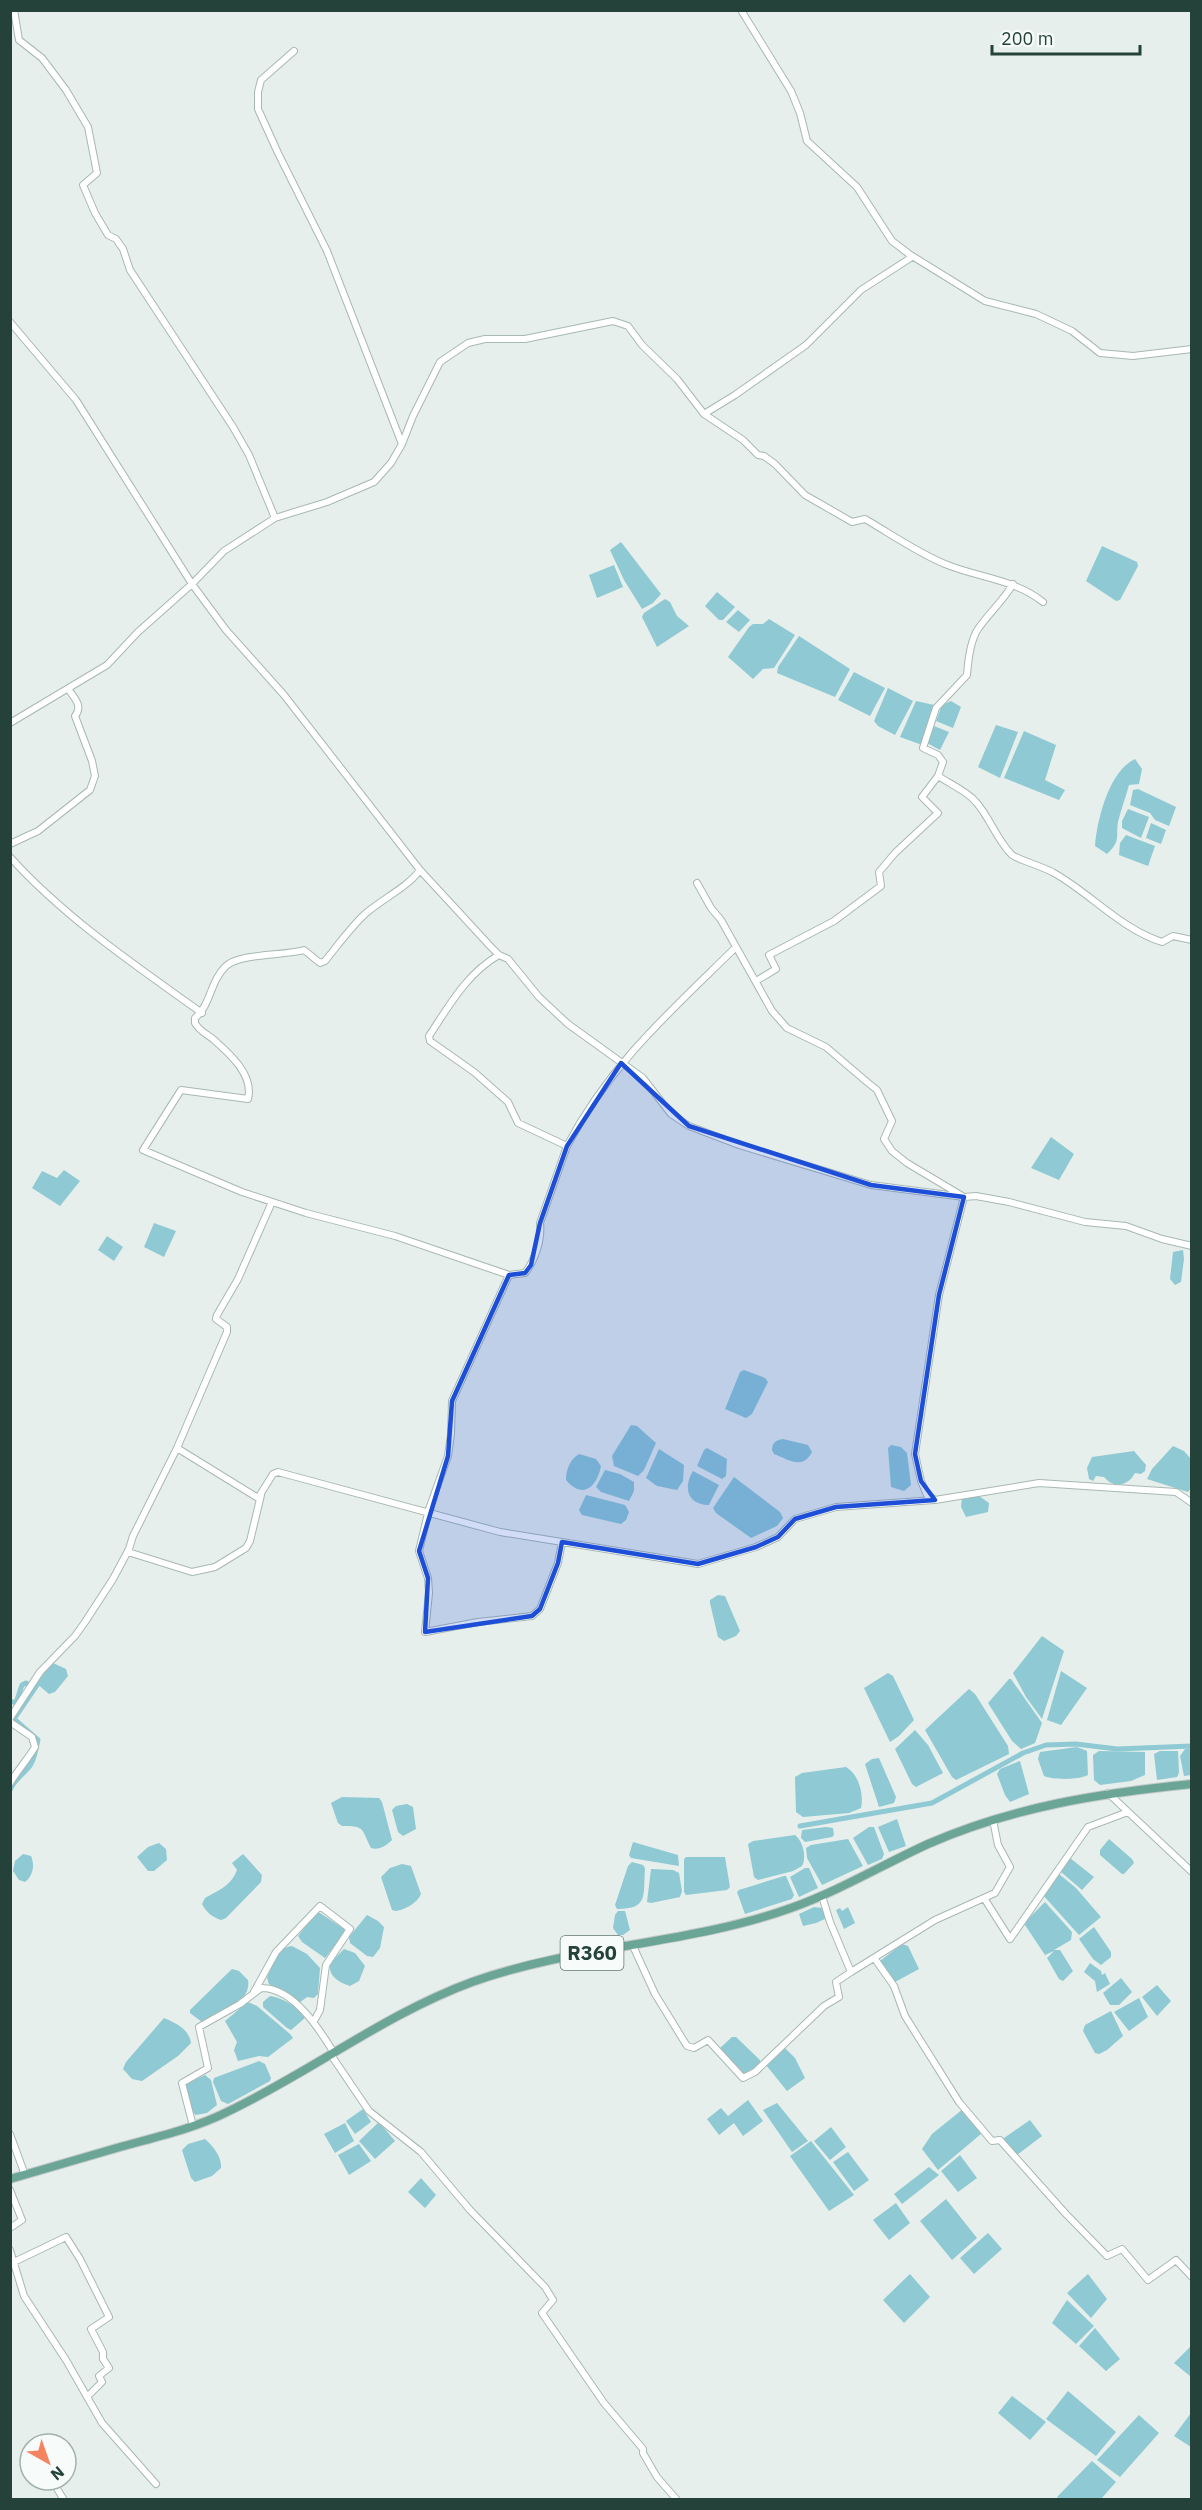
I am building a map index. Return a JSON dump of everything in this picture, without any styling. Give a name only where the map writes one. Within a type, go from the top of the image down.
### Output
[{"type":"main road","name":"R360","points":[[10,2179],[193,2126],[234,2109],[415,2007],[471,1983],[558,1959],[633,1946],[744,1922],[822,1896],[928,1844],[1018,1812],[1108,1793],[1191,1784]]},
{"type":"street","points":[[14,10],[19,40],[42,58],[66,90],[88,128],[97,173],[85,180],[83,185],[95,213],[108,235],[116,239],[123,249],[130,270],[233,427],[249,455],[275,518]]},
{"type":"street","points":[[741,10],[790,91],[800,112],[807,141],[857,187],[892,241],[912,257],[985,301],[1036,314],[1072,331],[1100,353],[1133,356],[1191,349]]},
{"type":"street","points":[[294,51],[261,80],[258,109],[327,251],[402,444]]},
{"type":"street","points":[[704,414],[806,345],[861,290],[912,257]]},
{"type":"street","points":[[10,723],[69,690],[106,665],[139,631],[192,585],[224,551],[275,518],[327,502],[374,482],[391,463],[402,444],[413,416],[441,362],[468,343],[485,339],[525,339],[613,321],[628,326],[642,345],[676,379],[704,414],[743,440],[758,455],[776,464],[805,495],[852,522],[865,519],[946,564],[1013,584],[1031,592],[1043,602]]},
{"type":"street","points":[[10,322],[76,400],[192,585],[247,655],[284,695],[420,870],[499,955],[508,959],[539,996],[568,1024],[643,1078],[671,1114],[689,1126],[740,1145],[871,1185],[1009,1202],[1085,1222],[1126,1226],[1162,1239],[1191,1246]]},
{"type":"street","points":[[756,981],[776,969],[769,955],[834,921],[881,886],[879,873],[895,853],[938,813],[922,796],[938,776],[943,762],[938,755],[923,748],[936,708],[967,675],[968,659],[977,631],[1007,595],[1013,584]]},
{"type":"street","points":[[10,844],[38,831],[90,790],[95,776],[92,761],[75,716],[79,706],[69,690]]},
{"type":"street","points":[[938,776],[974,799],[989,819],[1002,844],[1015,858],[1034,863],[1056,874],[1148,937],[1162,942],[1173,936],[1191,940]]},
{"type":"street","points":[[10,857],[39,888],[155,980],[202,1013]]},
{"type":"street","points":[[420,870],[414,878],[389,894],[364,915],[325,961],[318,962],[304,950],[232,963],[225,967],[209,993],[202,1013],[195,1018],[195,1023],[239,1065],[250,1092],[248,1100],[181,1090],[143,1150],[242,1192],[272,1202],[395,1236],[508,1275],[525,1273],[531,1265],[541,1233],[540,1223],[567,1146],[586,1111],[621,1063],[735,948]]},
{"type":"street","points":[[697,883],[711,908],[721,920],[772,1011],[787,1028],[826,1047],[877,1090],[892,1121],[884,1139],[892,1151],[915,1169],[964,1197]]},
{"type":"street","points":[[499,955],[483,965],[462,987],[429,1036],[430,1041],[474,1072],[508,1102],[518,1123],[567,1146]]},
{"type":"street","points":[[935,1500],[927,1495],[921,1482],[915,1454],[939,1295],[964,1197]]},
{"type":"street","points":[[10,1783],[17,1770],[27,1762],[35,1747],[32,1737],[10,1720],[30,1686],[80,1630],[128,1552],[133,1536],[177,1448],[227,1332],[227,1327],[216,1319],[217,1315],[238,1279],[272,1202]]},
{"type":"street","points":[[508,1275],[452,1401],[452,1434],[448,1456],[428,1512],[419,1551],[428,1578],[429,1593],[425,1632],[532,1616],[540,1609],[558,1563],[562,1542]]},
{"type":"street","points":[[177,1448],[258,1498],[261,1496]]},
{"type":"street","points":[[128,1552],[192,1572],[215,1567],[246,1548],[250,1541],[261,1496],[273,1474],[278,1472],[500,1532],[698,1564],[756,1547],[778,1537],[795,1519],[836,1507],[935,1500],[1039,1483],[1128,1487],[1176,1492],[1191,1503]]},
{"type":"street","points":[[1108,1793],[1191,1872]]},
{"type":"street","points":[[984,1898],[1010,1939],[1088,1827],[1128,1812]]},
{"type":"street","points":[[633,1946],[655,1994],[687,2046],[694,2048],[708,2040],[742,2078],[755,2072],[786,2039],[824,2006],[839,1997],[836,1982],[935,1920],[995,1893],[1010,1867],[998,1845],[993,1820]]},
{"type":"street","points":[[822,1896],[851,1972]]},
{"type":"street","points":[[254,1992],[276,1953],[320,1906],[350,1929],[326,1965],[320,2010],[314,2021]]},
{"type":"street","points":[[875,1959],[894,1986],[905,2016],[958,2102],[983,2133],[992,2141],[1000,2140],[1107,2256],[1122,2249],[1148,2280],[1176,2260],[1191,2277]]},
{"type":"street","points":[[193,2126],[182,2083],[208,2068],[199,2027],[240,2004],[261,1988],[273,1989],[301,2007],[314,2021],[332,2054],[369,2110],[421,2152],[470,2210],[545,2287],[553,2300],[542,2313],[604,2403],[643,2449],[657,2477],[678,2499]]},
{"type":"street","points":[[10,2134],[25,2175]]},
{"type":"street","points":[[10,2190],[22,2220],[10,2228]]},
{"type":"street","points":[[14,2262],[66,2237],[80,2259],[109,2317],[91,2329],[109,2368],[99,2376],[102,2382],[87,2397]]},
{"type":"street","points":[[10,2250],[24,2296],[102,2423],[156,2484]]},
{"type":"highlighted area","points":[[621,1063],[689,1126],[871,1185],[964,1197],[939,1295],[915,1454],[921,1481],[935,1500],[836,1507],[795,1519],[778,1537],[756,1547],[698,1564],[562,1542],[558,1563],[540,1609],[532,1616],[425,1632],[428,1578],[419,1551],[448,1456],[452,1401],[509,1275],[525,1273],[531,1265],[540,1223],[567,1146]]},
{"type":"water","points":[[621,542],[661,594],[653,603],[642,609],[624,580],[610,550]]},
{"type":"water","points":[[1102,546],[1137,562],[1138,566],[1120,600],[1116,601],[1086,581]]},
{"type":"water","points":[[614,565],[623,587],[597,598],[589,575]]},
{"type":"water","points":[[717,592],[735,607],[723,620],[719,620],[705,606]]},
{"type":"water","points":[[665,599],[670,602],[677,616],[689,626],[657,647],[642,617],[644,613]]},
{"type":"water","points":[[738,610],[750,620],[739,632],[726,622]]},
{"type":"water","points":[[769,619],[795,635],[774,668],[763,669],[753,679],[728,657],[749,627],[753,624],[763,624]]},
{"type":"water","points":[[799,636],[850,669],[835,697],[777,673],[778,667]]},
{"type":"water","points":[[854,672],[885,688],[870,716],[838,700]]},
{"type":"water","points":[[888,688],[913,701],[895,735],[878,726],[874,721]]},
{"type":"water","points":[[916,701],[934,705],[922,745],[900,737]]},
{"type":"water","points":[[951,701],[961,707],[953,728],[936,721],[942,705]]},
{"type":"water","points":[[996,725],[1018,732],[1000,778],[978,767]]},
{"type":"water","points":[[934,726],[949,732],[940,750],[927,743]]},
{"type":"water","points":[[1024,731],[1056,745],[1045,780],[1065,790],[1059,800],[1004,778]]},
{"type":"water","points":[[1135,759],[1142,769],[1139,784],[1129,785],[1119,818],[1117,840],[1107,854],[1095,846],[1098,823],[1111,785],[1126,765]]},
{"type":"water","points":[[1138,789],[1176,807],[1169,826],[1155,820],[1150,813],[1130,805],[1133,790]]},
{"type":"water","points":[[1128,809],[1149,817],[1141,838],[1122,828],[1122,821]]},
{"type":"water","points":[[1151,823],[1166,830],[1161,844],[1146,838]]},
{"type":"water","points":[[1126,835],[1155,846],[1148,866],[1119,855],[1120,843]]},
{"type":"water","points":[[1051,1137],[1074,1154],[1059,1180],[1031,1168]]},
{"type":"water","points":[[64,1170],[80,1181],[60,1206],[32,1188],[42,1171],[57,1178]]},
{"type":"water","points":[[154,1223],[176,1231],[164,1257],[144,1247]]},
{"type":"water","points":[[107,1236],[123,1247],[114,1261],[98,1250]]},
{"type":"water","points":[[1183,1250],[1181,1282],[1175,1285],[1170,1279],[1173,1252]]},
{"type":"water","points":[[744,1370],[765,1378],[768,1382],[752,1414],[746,1418],[725,1409],[740,1372]]},
{"type":"water","points":[[631,1425],[637,1426],[656,1443],[644,1470],[638,1476],[614,1466],[612,1456]]},
{"type":"water","points":[[783,1439],[808,1445],[812,1452],[808,1458],[800,1462],[790,1461],[774,1454],[772,1450],[774,1444]]},
{"type":"water","points":[[891,1445],[901,1447],[907,1453],[911,1485],[904,1491],[891,1487],[888,1448]]},
{"type":"water","points":[[1173,1446],[1184,1451],[1191,1459],[1191,1488],[1188,1492],[1147,1479],[1152,1469]]},
{"type":"water","points":[[707,1448],[727,1459],[726,1476],[722,1479],[697,1466]]},
{"type":"water","points":[[659,1449],[684,1465],[683,1481],[677,1490],[657,1486],[646,1478]]},
{"type":"water","points":[[1134,1451],[1146,1465],[1145,1471],[1141,1474],[1135,1473],[1129,1481],[1121,1484],[1112,1483],[1104,1477],[1096,1476],[1093,1481],[1089,1479],[1087,1468],[1092,1457]]},
{"type":"water","points":[[579,1454],[596,1459],[601,1466],[593,1485],[583,1490],[572,1486],[566,1480],[569,1465]]},
{"type":"water","points":[[605,1470],[620,1474],[634,1482],[634,1491],[629,1501],[601,1492],[596,1487]]},
{"type":"water","points":[[693,1471],[719,1485],[709,1505],[696,1502],[689,1494],[688,1483]]},
{"type":"water","points":[[734,1477],[780,1512],[783,1518],[777,1526],[751,1538],[716,1513],[713,1508]]},
{"type":"water","points":[[586,1495],[625,1505],[629,1512],[626,1520],[621,1524],[582,1515],[579,1510]]},
{"type":"water","points":[[979,1496],[989,1503],[988,1512],[966,1517],[961,1507],[962,1498]]},
{"type":"water","points":[[718,1595],[725,1596],[740,1631],[736,1636],[724,1641],[718,1637],[710,1603],[710,1600]]},
{"type":"water","points":[[1042,1636],[1064,1651],[1042,1719],[1026,1697],[1013,1673]]},
{"type":"water","points":[[53,1663],[66,1669],[68,1676],[55,1692],[49,1694],[36,1683]]},
{"type":"water","points":[[1061,1671],[1087,1688],[1061,1725],[1047,1720]]},
{"type":"water","points":[[888,1673],[893,1676],[914,1720],[890,1742],[864,1688]]},
{"type":"water","points":[[1009,1679],[1042,1723],[1035,1743],[1021,1749],[1012,1741],[988,1703]]},
{"type":"water","points":[[969,1689],[975,1694],[1008,1746],[1009,1754],[956,1780],[952,1777],[925,1730]]},
{"type":"water","points":[[915,1730],[928,1745],[943,1773],[916,1787],[912,1784],[895,1749]]},
{"type":"water","points":[[1077,1747],[1087,1751],[1088,1775],[1066,1779],[1044,1776],[1038,1759],[1040,1752]]},
{"type":"water","points":[[1191,1748],[1191,1775],[1184,1776],[1180,1756],[1185,1749]]},
{"type":"water","points":[[1099,1751],[1145,1752],[1145,1775],[1131,1781],[1100,1785],[1094,1780],[1093,1755]]},
{"type":"water","points":[[1160,1751],[1178,1751],[1179,1773],[1177,1777],[1157,1780],[1154,1754]]},
{"type":"water","points":[[879,1758],[896,1797],[894,1803],[879,1807],[865,1764],[872,1759]]},
{"type":"water","points":[[1020,1761],[1029,1794],[1010,1802],[997,1774],[1000,1769]]},
{"type":"water","points":[[846,1767],[860,1785],[861,1808],[849,1813],[803,1817],[796,1812],[795,1777],[802,1773]]},
{"type":"water","points":[[342,1797],[379,1798],[392,1840],[385,1846],[374,1849],[371,1848],[359,1828],[342,1826],[338,1823],[331,1803]]},
{"type":"water","points":[[407,1804],[413,1807],[416,1829],[403,1836],[398,1832],[392,1810],[396,1806]]},
{"type":"water","points":[[897,1819],[906,1846],[889,1852],[878,1827]]},
{"type":"water","points":[[869,1827],[874,1827],[884,1854],[882,1859],[868,1865],[853,1838]]},
{"type":"water","points":[[833,1828],[832,1837],[805,1842],[801,1838],[802,1830]]},
{"type":"water","points":[[795,1835],[803,1849],[802,1866],[793,1871],[758,1880],[754,1877],[748,1844],[753,1841]]},
{"type":"water","points":[[848,1839],[863,1866],[822,1885],[807,1858],[806,1848],[811,1845]]},
{"type":"water","points":[[1109,1839],[1134,1863],[1124,1874],[1100,1855],[1100,1850]]},
{"type":"water","points":[[633,1842],[678,1855],[679,1866],[631,1858],[629,1855]]},
{"type":"water","points":[[159,1843],[166,1849],[167,1860],[154,1871],[148,1871],[137,1857],[148,1847]]},
{"type":"water","points":[[23,1854],[31,1856],[33,1863],[31,1874],[25,1882],[19,1880],[13,1871],[15,1861]]},
{"type":"water","points":[[243,1854],[262,1875],[261,1882],[226,1918],[221,1920],[210,1914],[202,1904],[205,1898],[231,1880],[237,1870],[232,1863]]},
{"type":"water","points":[[686,1857],[725,1857],[730,1887],[727,1890],[686,1895],[684,1892],[684,1859]]},
{"type":"water","points":[[1070,1858],[1094,1877],[1082,1890],[1061,1872]]},
{"type":"water","points":[[632,1862],[643,1865],[645,1868],[644,1893],[635,1906],[617,1909],[615,1905],[628,1866]]},
{"type":"water","points":[[402,1864],[411,1866],[421,1894],[411,1905],[396,1911],[392,1910],[381,1877],[390,1868]]},
{"type":"water","points":[[809,1868],[818,1888],[799,1897],[790,1877]]},
{"type":"water","points":[[651,1869],[673,1870],[679,1873],[682,1891],[680,1897],[647,1902]]},
{"type":"water","points":[[1059,1874],[1076,1888],[1101,1917],[1079,1935],[1042,1894]]},
{"type":"water","points":[[784,1876],[794,1895],[792,1899],[745,1914],[737,1892],[739,1890]]},
{"type":"water","points":[[1045,1902],[1072,1932],[1071,1940],[1054,1950],[1060,1950],[1073,1971],[1063,1981],[1059,1979],[1047,1958],[1054,1951],[1045,1955],[1025,1925],[1026,1921]]},
{"type":"water","points":[[814,1907],[823,1908],[827,1918],[803,1926],[799,1914]]},
{"type":"water","points":[[848,1907],[855,1923],[844,1929],[836,1910],[840,1908],[842,1911]]},
{"type":"water","points":[[618,1911],[625,1911],[630,1930],[623,1935],[618,1935],[613,1928],[615,1915]]},
{"type":"water","points":[[316,1913],[320,1913],[344,1929],[345,1933],[325,1958],[302,1942],[298,1936]]},
{"type":"water","points":[[367,1915],[384,1927],[380,1948],[373,1957],[367,1956],[350,1943],[349,1937]]},
{"type":"water","points":[[1094,1927],[1111,1952],[1111,1957],[1101,1965],[1093,1959],[1079,1939]]},
{"type":"water","points":[[902,1944],[908,1946],[919,1969],[895,1982],[880,1961]]},
{"type":"water","points":[[292,1946],[307,1954],[320,1968],[318,1994],[314,1998],[307,1997],[299,2003],[269,1984],[267,1978],[278,1954],[286,1947]]},
{"type":"water","points":[[344,1949],[355,1953],[365,1966],[359,1981],[350,1986],[335,1978],[330,1968],[330,1963]]},
{"type":"water","points":[[1090,1963],[1101,1971],[1102,1975],[1105,1973],[1110,1984],[1097,1992],[1095,1981],[1084,1972]]},
{"type":"water","points":[[232,1969],[239,1971],[248,1980],[245,1995],[233,2006],[202,2022],[190,2013],[190,2010]]},
{"type":"water","points":[[1121,1978],[1132,1992],[1119,2005],[1110,2005],[1103,1993]]},
{"type":"water","points":[[1157,1985],[1171,2001],[1157,2016],[1142,1997]]},
{"type":"water","points":[[270,1996],[290,2004],[305,2018],[291,2030],[287,2028],[263,2007],[263,2002]]},
{"type":"water","points":[[1139,1998],[1148,2017],[1129,2031],[1114,2012]]},
{"type":"water","points":[[248,2002],[257,2006],[293,2038],[268,2057],[259,2056],[238,2061],[234,2050],[237,2042],[225,2021]]},
{"type":"water","points":[[1111,2011],[1123,2036],[1107,2050],[1099,2054],[1095,2053],[1083,2031],[1085,2025]]},
{"type":"water","points":[[164,2018],[185,2030],[191,2043],[178,2056],[142,2081],[132,2079],[123,2069],[126,2062]]},
{"type":"water","points":[[732,2037],[736,2037],[760,2060],[760,2064],[744,2075],[720,2050]]},
{"type":"water","points":[[785,2048],[795,2058],[805,2078],[787,2091],[766,2065]]},
{"type":"water","points":[[259,2061],[265,2064],[271,2078],[270,2081],[228,2104],[221,2101],[213,2082],[214,2078]]},
{"type":"water","points":[[205,2075],[211,2080],[217,2105],[207,2113],[196,2115],[191,2111],[184,2085]]},
{"type":"water","points":[[748,2100],[763,2121],[743,2136],[734,2123],[719,2135],[707,2119],[721,2108],[728,2116]]},
{"type":"water","points":[[777,2103],[808,2141],[792,2152],[763,2110]]},
{"type":"water","points":[[363,2109],[371,2122],[355,2134],[346,2121]]},
{"type":"water","points":[[963,2109],[981,2134],[938,2170],[922,2149],[932,2134]]},
{"type":"water","points":[[1030,2120],[1042,2136],[1017,2155],[1008,2147],[1004,2138]]},
{"type":"water","points":[[379,2122],[395,2141],[375,2159],[359,2141]]},
{"type":"water","points":[[345,2123],[354,2141],[335,2153],[324,2134]]},
{"type":"water","points":[[831,2127],[846,2147],[830,2160],[814,2141]]},
{"type":"water","points":[[205,2139],[216,2152],[221,2168],[212,2176],[195,2182],[191,2178],[182,2150],[188,2144]]},
{"type":"water","points":[[811,2141],[854,2195],[829,2211],[790,2156]]},
{"type":"water","points":[[359,2144],[371,2161],[349,2175],[338,2155]]},
{"type":"water","points":[[848,2152],[869,2180],[854,2191],[833,2162]]},
{"type":"water","points":[[960,2155],[977,2178],[958,2192],[941,2171]]},
{"type":"water","points":[[929,2167],[939,2175],[902,2204],[894,2194]]},
{"type":"water","points":[[421,2178],[436,2195],[425,2208],[408,2192]]},
{"type":"water","points":[[946,2199],[977,2238],[952,2260],[920,2221]]},
{"type":"water","points":[[896,2203],[910,2223],[889,2240],[873,2220]]},
{"type":"water","points":[[988,2233],[1002,2249],[974,2274],[960,2258]]},
{"type":"water","points":[[910,2274],[930,2297],[904,2323],[883,2300]]},
{"type":"water","points":[[1088,2274],[1107,2299],[1091,2318],[1067,2293]]},
{"type":"water","points":[[1067,2300],[1094,2326],[1076,2344],[1052,2323]]},
{"type":"water","points":[[1095,2328],[1120,2359],[1106,2371],[1079,2346]]},
{"type":"water","points":[[1191,2346],[1192,2376],[1190,2376],[1174,2363]]},
{"type":"water","points":[[1068,2391],[1116,2432],[1096,2456],[1046,2419]]},
{"type":"water","points":[[1012,2396],[1046,2422],[1030,2440],[998,2413]]},
{"type":"water","points":[[1191,2413],[1191,2447],[1174,2436]]},
{"type":"water","points":[[1139,2415],[1159,2433],[1120,2477],[1097,2460]]},
{"type":"water","points":[[1092,2461],[1116,2482],[1101,2499],[1060,2499],[1057,2497]]},
{"type":"waterway","points":[[10,1701],[16,1703],[22,1685],[26,1683],[33,1687]]},
{"type":"waterway","points":[[10,1790],[31,1764],[35,1752],[38,1740],[14,1719],[37,1685]]},
{"type":"waterway","points":[[800,1826],[932,1803],[1023,1753],[1046,1745],[1076,1744],[1117,1749],[1192,1746]]}]
